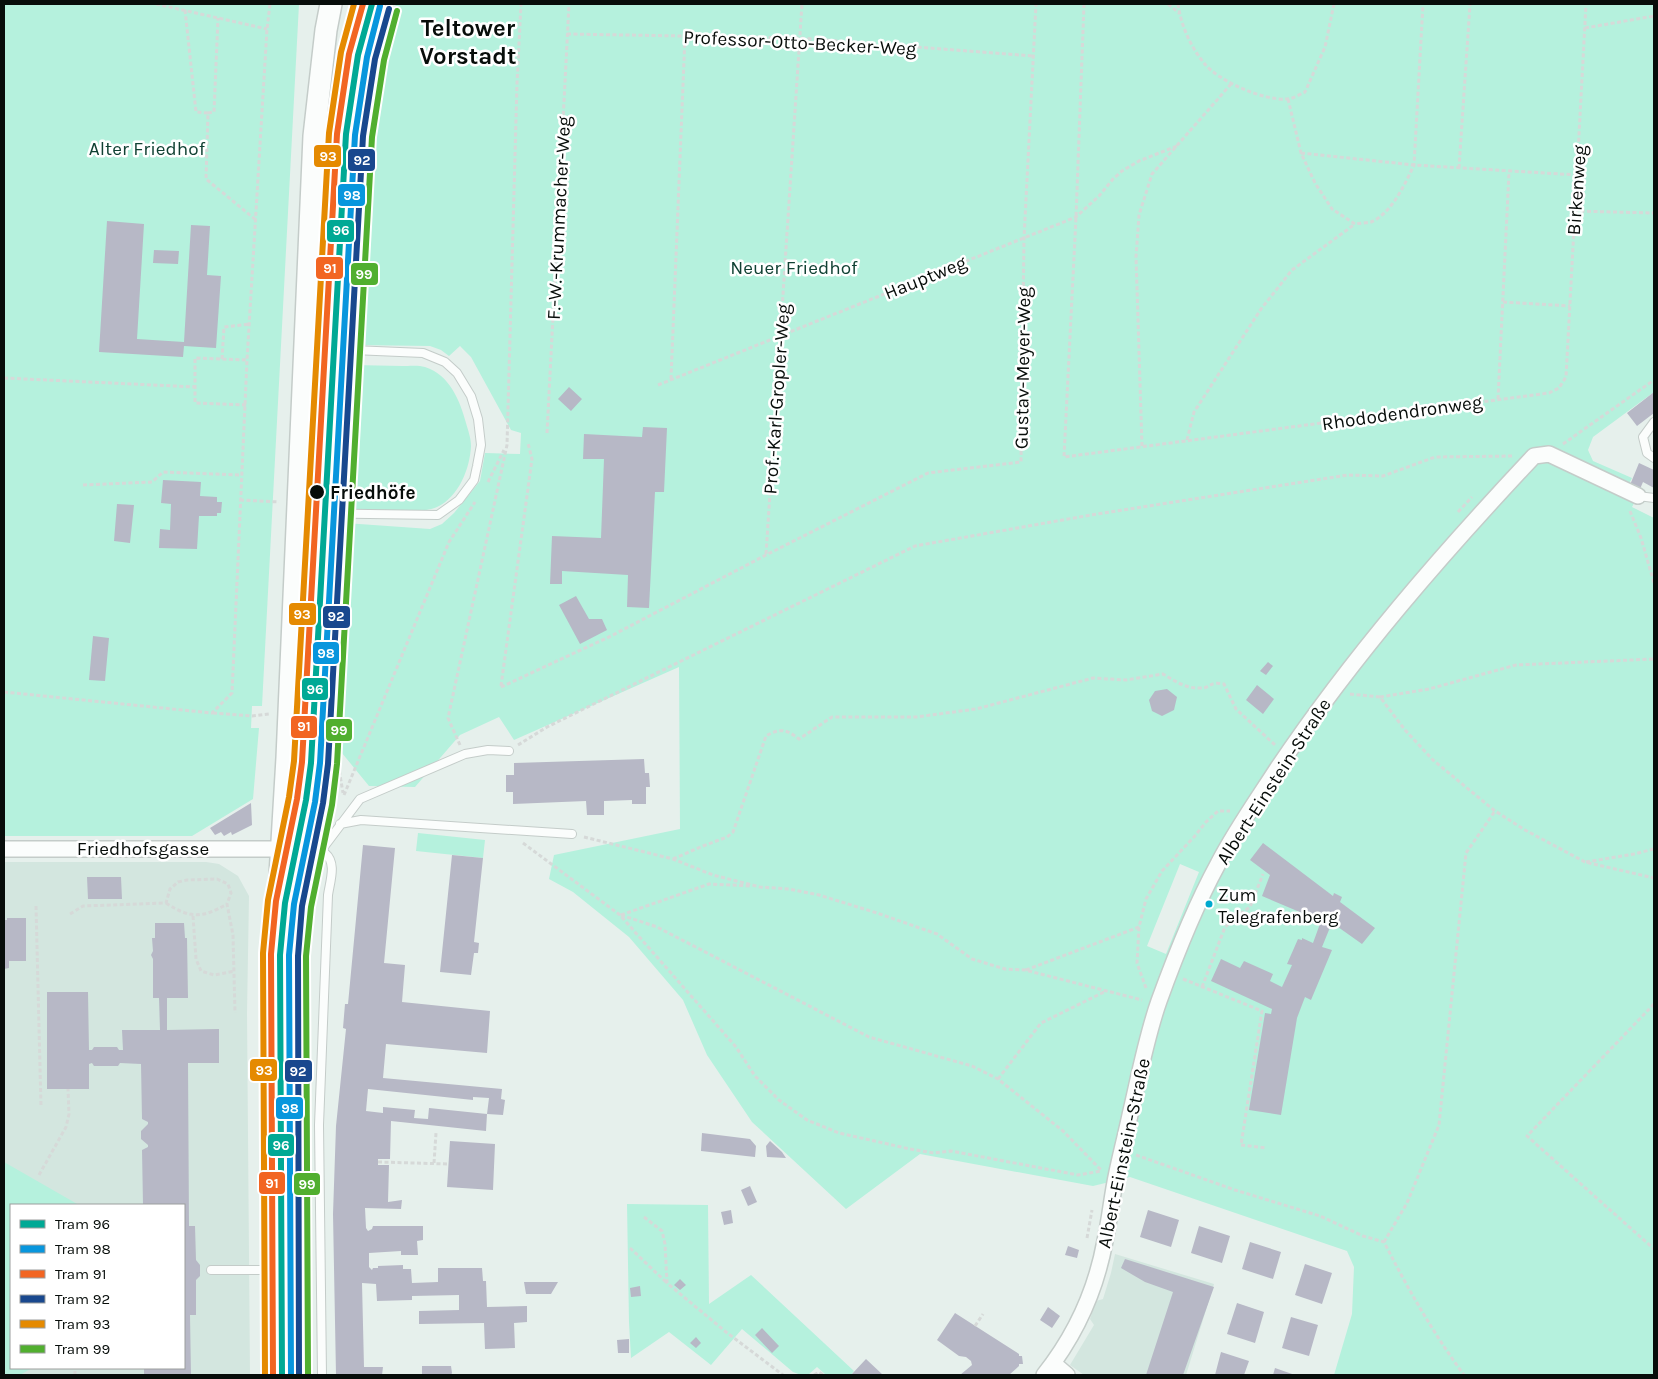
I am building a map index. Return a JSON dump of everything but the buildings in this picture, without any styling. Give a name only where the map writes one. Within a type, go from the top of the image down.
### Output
[{"type":"main road","points":[[278,1375],[274,978],[288,748],[314,136],[323,48],[332,4]]},
{"type":"street","points":[[1541,455],[1635,494]]},
{"type":"street","name":"Albert-Einstein-Straße","points":[[1049,1369],[1072,1334],[1091,1293],[1105,1242],[1109,1172],[1122,1150],[1141,1060],[1157,1005],[1173,962],[1218,863],[1287,754],[1333,689],[1394,612],[1458,537],[1541,455]]},
{"type":"street","name":"Friedhofsgasse","points":[[4,848],[281,849]]},
{"type":"street","points":[[1049,1369],[1066,1375]]},
{"type":"lane","points":[[297,513],[438,515],[459,500],[474,480],[481,445],[478,419],[471,396],[457,373],[445,362],[423,353],[304,348]]},
{"type":"lane","points":[[1654,422],[1644,437],[1647,453],[1654,458]]},
{"type":"lane","points":[[1635,494],[1654,498]]},
{"type":"lane","points":[[320,852],[360,799],[465,754],[488,750],[509,751]]},
{"type":"lane","points":[[340,824],[361,820],[572,834]]},
{"type":"lane","points":[[281,849],[325,853],[332,865],[328,905],[319,1125],[322,1375]]},
{"type":"lane","points":[[211,1270],[277,1270]]},
{"type":"path","points":[[156,4],[267,29]]},
{"type":"path","points":[[212,713],[232,693],[247,360],[270,4]]},
{"type":"path","points":[[322,820],[342,514],[360,122],[373,48],[386,4]]},
{"type":"path","points":[[465,754],[448,718],[507,445],[521,4]]},
{"type":"path","name":"F.-W.-Krummacher-Weg","points":[[547,433],[569,4]]},
{"type":"path","name":"Prof.-Karl-Gropler-Weg","points":[[766,555],[802,4]]},
{"type":"path","name":"Gustav-Meyer-Weg","points":[[528,443],[532,459],[501,687],[611,636],[928,473],[1021,462],[1024,238],[1036,4]]},
{"type":"path","points":[[1076,217],[1084,4]]},
{"type":"path","points":[[1168,4],[1180,13]]},
{"type":"path","points":[[1178,4],[1187,37],[1204,65],[1231,84],[1260,96],[1288,99],[1305,92],[1325,47],[1334,4]]},
{"type":"path","points":[[1188,440],[1194,412],[1261,309],[1292,270],[1355,224],[1371,222],[1386,210],[1403,188],[1414,165],[1423,4]]},
{"type":"path","points":[[1459,168],[1470,4]]},
{"type":"path","name":"Birkenweg","points":[[1566,377],[1586,4]]},
{"type":"path","points":[[185,10],[196,112],[214,112],[218,18]]},
{"type":"path","points":[[1584,28],[1654,16]]},
{"type":"path","name":"Professor-Otto-Becker-Weg","points":[[567,34],[800,38],[1033,56]]},
{"type":"path","points":[[671,380],[685,36]]},
{"type":"path","name":"Hauptweg","points":[[1142,446],[1136,257],[1139,215],[1152,174],[1231,84]]},
{"type":"path","points":[[1288,99],[1301,153],[1314,183],[1332,209],[1355,224]]},
{"type":"path","points":[[208,113],[206,179],[256,221]]},
{"type":"path","name":"Hauptweg","points":[[658,385],[1076,217],[1099,196],[1113,178],[1139,161],[1177,146]]},
{"type":"path","points":[[1301,153],[1414,165],[1577,175]]},
{"type":"path","points":[[1498,399],[1509,172]]},
{"type":"path","points":[[1574,211],[1654,213]]},
{"type":"path","name":"Rhododendronweg","points":[[1076,217],[1064,457],[1549,393],[1559,388],[1566,377]]},
{"type":"path","points":[[1503,302],[1570,306]]},
{"type":"path","points":[[222,359],[224,327],[250,324]]},
{"type":"path","points":[[246,405],[195,403],[195,358],[247,360]]},
{"type":"path","points":[[342,362],[358,362]]},
{"type":"path","points":[[4,378],[196,387]]},
{"type":"path","points":[[509,751],[547,727],[915,546],[1348,475],[1383,476],[1435,457],[1541,455],[1654,380]]},
{"type":"path","points":[[487,483],[507,445]]},
{"type":"path","points":[[83,485],[152,482],[163,472],[242,476]]},
{"type":"path","points":[[1456,515],[1468,500],[1476,494]]},
{"type":"path","points":[[1635,494],[1630,511],[1641,538],[1654,584]]},
{"type":"path","points":[[340,824],[344,795],[449,542],[478,498]]},
{"type":"path","points":[[240,500],[273,502]]},
{"type":"path","points":[[1333,689],[1355,695],[1380,697],[1429,689],[1516,665],[1654,659]]},
{"type":"path","points":[[673,859],[727,837],[733,832],[766,736],[777,730],[790,732],[799,739],[832,716],[916,717],[976,709],[1092,678],[1126,680],[1163,674],[1182,685],[1202,688],[1214,682],[1224,684],[1236,709],[1287,754]]},
{"type":"path","points":[[4,692],[212,713],[252,716],[269,714]]},
{"type":"path","points":[[1380,697],[1405,730],[1433,760],[1495,811],[1525,830],[1585,862],[1654,878]]},
{"type":"path","points":[[1270,752],[1275,745]]},
{"type":"path","points":[[327,748],[339,769],[344,795]]},
{"type":"path","points":[[620,915],[709,884],[789,889],[820,895],[937,934],[972,959],[1005,969],[1025,970],[1107,990],[1144,1001],[1147,992],[1137,963],[1139,927],[1146,899],[1162,872],[1206,822],[1218,811],[1229,812],[1234,805]]},
{"type":"path","points":[[1384,1242],[1408,1202],[1439,1125],[1466,853],[1495,811]]},
{"type":"path","points":[[503,828],[620,915],[736,1047],[755,1076],[779,1100],[807,1120],[839,1133],[910,1149],[934,1153],[950,1151],[1078,1176],[1109,1172]]},
{"type":"path","points":[[572,834],[673,859],[713,875],[760,887]]},
{"type":"path","points":[[1585,862],[1654,849]]},
{"type":"path","points":[[1202,987],[1226,927],[1250,907],[1263,874]]},
{"type":"path","points":[[166,903],[170,889],[178,882],[217,879],[228,884],[231,893],[227,904],[233,935],[235,1013]]},
{"type":"path","points":[[70,914],[82,906],[166,903],[175,910],[193,916],[205,915],[227,904]]},
{"type":"path","points":[[36,906],[40,1107]]},
{"type":"path","points":[[620,915],[657,927],[869,1037],[972,1066],[998,1079],[1109,1172]]},
{"type":"path","points":[[193,916],[196,960],[201,971],[214,975],[235,972]]},
{"type":"path","points":[[1025,970],[1139,927]]},
{"type":"path","points":[[1197,985],[1262,1011],[1241,1145],[1266,1148]]},
{"type":"path","points":[[998,1079],[1041,1023],[1107,990]]},
{"type":"path","points":[[1654,1004],[1527,1136],[1654,1249]]},
{"type":"path","points":[[40,1175],[66,1127],[68,1089]]},
{"type":"path","points":[[434,1163],[436,1133]]},
{"type":"path","points":[[1122,1150],[1235,1190],[1320,1216],[1363,1236],[1384,1242],[1411,1294],[1440,1343],[1464,1375]]},
{"type":"path","points":[[1104,1161],[1109,1172]]},
{"type":"path","points":[[378,1162],[449,1164]]},
{"type":"path","points":[[1100,1179],[1109,1172]]},
{"type":"path","points":[[1086,1245],[1093,1205]]},
{"type":"path","points":[[644,1217],[662,1230],[665,1244],[667,1283]]},
{"type":"path","points":[[630,1248],[667,1283],[726,1332],[783,1375]]},
{"type":"path","points":[[975,1326],[983,1314]]},
{"type":"path","points":[[814,1375],[819,1372],[823,1375]]},
{"type":"shaded area","points":[[4,862],[206,862],[219,864],[238,876],[249,896],[247,1013],[250,1375],[4,1375]]},
{"type":"shaded area","points":[[1115,1254],[1214,1284],[1186,1375],[1084,1375],[1070,1365],[1094,1325],[1090,1319],[1096,1301],[1103,1299]]},
{"type":"green space","name":"Alter Friedhof","points":[[4,4],[299,4],[262,706],[252,706],[251,728],[259,728],[253,799],[192,836],[4,836]]},
{"type":"green space","name":"Neuer Friedhof","points":[[396,4],[1654,4],[1654,392],[1593,437],[1588,450],[1593,461],[1632,478],[1627,488],[1639,494],[1632,507],[1654,518],[1654,1375],[1334,1375],[1352,1314],[1354,1267],[1347,1251],[1130,1177],[1093,1186],[920,1154],[846,1209],[752,1122],[707,1055],[683,1000],[629,937],[573,892],[549,879],[554,855],[680,829],[679,667],[514,740],[499,717],[460,735],[415,787],[369,786],[337,747],[345,523],[430,529],[442,524],[454,513],[480,481],[485,453],[520,454],[521,433],[511,430],[471,357],[460,346],[449,356],[441,350],[430,346],[354,345],[367,120],[381,53]],"holes":[[[1180,864],[1199,872],[1166,954],[1147,946]]]},
{"type":"green space","points":[[353,365],[423,366],[441,376],[453,390],[464,415],[471,446],[466,472],[462,481],[445,502],[428,510],[417,511],[393,512],[346,509]]},
{"type":"green space","points":[[418,833],[485,840],[483,858],[416,851]]},
{"type":"green space","points":[[4,1162],[77,1204],[10,1204],[10,1369],[30,1369],[20,1375],[4,1375]]},
{"type":"green space","points":[[627,1204],[708,1205],[709,1304],[751,1275],[854,1371],[851,1375],[826,1375],[817,1367],[808,1375],[793,1372],[742,1329],[711,1365],[669,1332],[631,1358]]},
{"type":"tram line","name":"93","points":[[265,1375],[263,953],[268,900],[289,797],[294,761],[329,133],[341,52],[354,4]]},
{"type":"tram line","name":"91","points":[[273,1375],[271,954],[276,901],[297,799],[302,762],[337,134],[349,54],[363,4]]},
{"type":"tram line","name":"96","points":[[282,1375],[280,955],[285,903],[306,800],[311,763],[346,134],[358,55],[372,4]]},
{"type":"tram line","name":"98","points":[[291,1375],[289,955],[294,904],[315,802],[320,763],[355,135],[367,57],[380,6]]},
{"type":"tram line","name":"92","points":[[299,1375],[298,956],[302,906],[323,803],[328,764],[363,136],[375,59],[389,9]]},
{"type":"tram line","name":"99","points":[[308,1375],[306,956],[311,907],[332,805],[337,764],[372,137],[384,60],[397,11]]},
{"type":"place","name":"Friedhöfe","points":[[317,492]]},
{"type":"place","name":"Zum Telegrafenberg","points":[[1209,904]]},
{"type":"district","name":"Teltower Vorstadt","points":[[468,42]]}]
